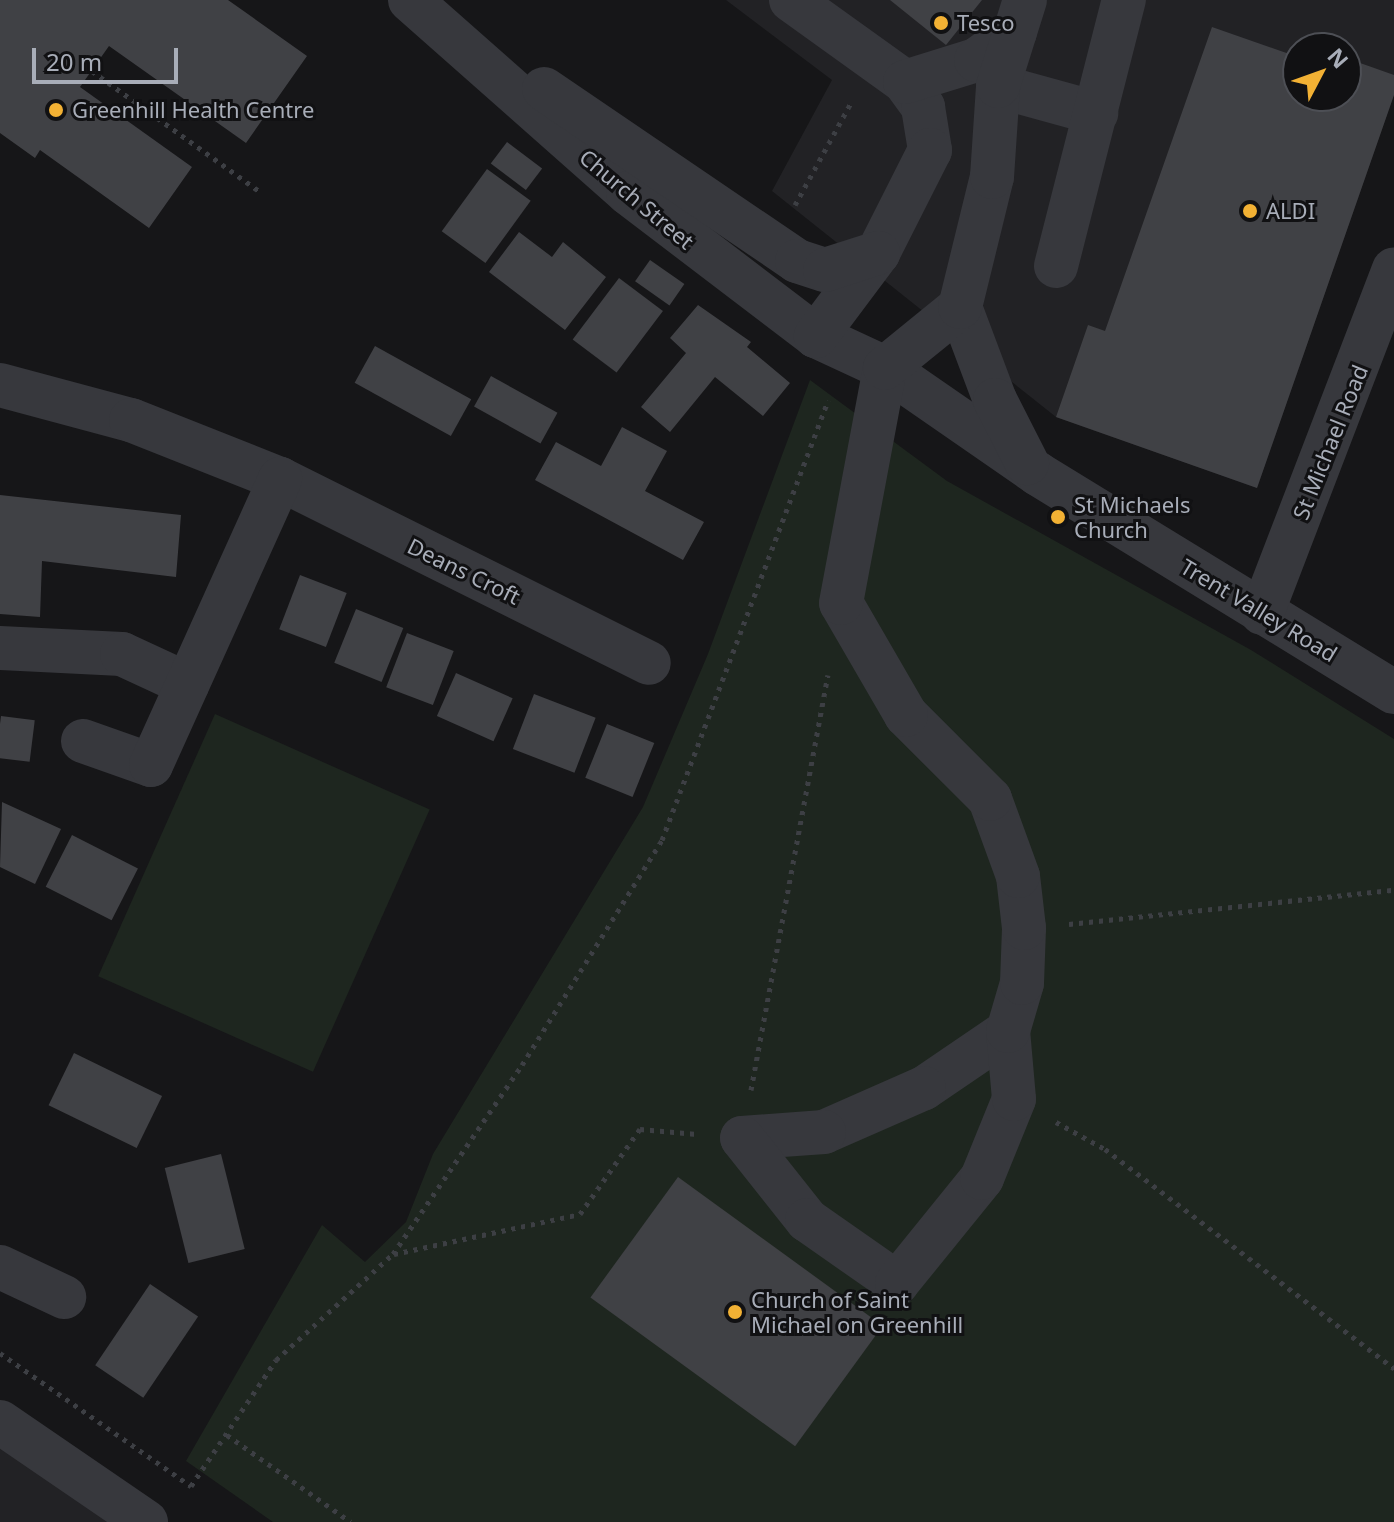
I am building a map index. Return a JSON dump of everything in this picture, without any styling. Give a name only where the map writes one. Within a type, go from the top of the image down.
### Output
[{"type":"street","points":[[791,0],[889,72],[923,107],[930,150],[878,253],[816,336]]},
{"type":"street","points":[[1056,266],[1124,0]]},
{"type":"street","points":[[412,2],[797,261],[825,270],[878,253]]},
{"type":"street","name":"Church Street","points":[[412,2],[628,193],[816,336],[885,368]]},
{"type":"street","points":[[889,72],[976,60],[1020,16]]},
{"type":"street","points":[[1020,16],[998,86],[992,177],[960,307],[995,400],[1030,469]]},
{"type":"street","points":[[998,86],[1096,113]]},
{"type":"street","name":"St Michael Road","points":[[1262,613],[1386,320],[1394,270]]},
{"type":"street","points":[[742,1138],[807,1220],[897,1283],[982,1178],[1014,1099],[1008,1031],[1022,983],[1024,928],[1018,876],[990,799],[906,715],[841,603],[885,368],[960,307]]},
{"type":"street","name":"Trent Valley Road","points":[[885,368],[1030,469],[1394,692]]},
{"type":"street","name":"Deans Croft","points":[[0,385],[131,420],[280,479],[649,663]]},
{"type":"street","points":[[83,741],[151,765],[280,479]]},
{"type":"street","points":[[0,648],[122,654],[187,684]]},
{"type":"street","points":[[742,1138],[824,1132],[924,1088],[1008,1031]]},
{"type":"street","points":[[0,1267],[64,1297]]},
{"type":"street","points":[[0,1422],[146,1522]]},
{"type":"path","points":[[92,71],[262,193]]},
{"type":"path","points":[[773,245],[889,72]]},
{"type":"path","points":[[0,1353],[191,1486],[276,1360],[393,1254],[522,1065],[662,840],[837,378],[885,368]]},
{"type":"path","points":[[393,1254],[580,1214],[640,1129],[742,1138],[841,603]]},
{"type":"path","points":[[1024,928],[1394,890]]},
{"type":"path","points":[[1014,1099],[1105,1149],[1394,1368]]},
{"type":"path","points":[[227,1435],[351,1522]]},
{"type":"shaded area","points":[[726,0],[1394,0],[1394,95],[1257,488],[1056,417],[772,191],[832,80]]},
{"type":"shaded area","points":[[810,380],[947,481],[1251,650],[1394,739],[1394,1522],[273,1522],[186,1461],[322,1225],[365,1262],[406,1222],[433,1154],[643,807],[708,654]]},
{"type":"shaded area","points":[[215,714],[430,810],[313,1072],[98,976]]},
{"type":"shaded area","points":[[0,1442],[118,1522],[0,1522]]},
{"type":"building","name":"Greenhill Health Centre","points":[[0,0],[228,0],[307,56],[246,143],[109,46],[80,87],[192,167],[149,228],[40,150],[35,158],[0,133]]},
{"type":"building","name":"Tesco","points":[[890,0],[982,0],[946,45]]},
{"type":"building","name":"ALDI","points":[[1212,27],[1282,51],[1282,112],[1362,112],[1362,64],[1394,75],[1394,95],[1257,488],[1056,417],[1088,325],[1105,331]]},
{"type":"building","points":[[507,142],[542,168],[526,190],[491,164]]},
{"type":"building","points":[[487,169],[531,201],[485,263],[442,231]]},
{"type":"building","points":[[519,232],[552,257],[563,242],[606,277],[565,330],[489,272]]},
{"type":"building","points":[[650,260],[684,284],[669,305],[635,281]]},
{"type":"building","points":[[619,278],[663,311],[617,373],[573,339]]},
{"type":"building","points":[[698,305],[751,342],[747,347],[790,383],[763,416],[715,377],[670,432],[641,407],[686,353],[670,338]]},
{"type":"building","points":[[375,346],[471,399],[451,436],[355,383]]},
{"type":"building","points":[[491,376],[557,413],[541,443],[474,407]]},
{"type":"building","points":[[622,427],[667,451],[645,491],[704,522],[683,560],[535,480],[556,442],[601,466]]},
{"type":"building","points":[[0,495],[181,515],[176,577],[42,561],[40,617],[0,614]]},
{"type":"building","points":[[300,575],[347,593],[326,647],[279,629]]},
{"type":"building","points":[[356,609],[403,628],[382,682],[334,663]]},
{"type":"building","points":[[407,633],[454,651],[433,705],[386,687]]},
{"type":"building","points":[[456,673],[513,698],[494,741],[437,716]]},
{"type":"building","points":[[534,694],[596,718],[574,773],[513,749]]},
{"type":"building","points":[[1,716],[35,720],[30,762],[0,758]]},
{"type":"building","points":[[607,724],[654,743],[633,797],[585,778]]},
{"type":"building","points":[[2,802],[61,829],[35,884],[0,867]]},
{"type":"building","points":[[72,835],[138,869],[112,920],[46,887]]},
{"type":"building","points":[[74,1053],[162,1096],[137,1148],[49,1105]]},
{"type":"building","points":[[221,1154],[245,1249],[188,1263],[165,1168]]},
{"type":"building","name":"Church of Saint Michael on Greenhill","points":[[678,1177],[883,1326],[795,1446],[590,1298]]},
{"type":"building","points":[[150,1284],[198,1316],[143,1398],[95,1365]]},
{"type":"place","name":"Tesco","points":[[941,23]]},
{"type":"place","name":"Greenhill Health Centre","points":[[56,110]]},
{"type":"place","name":"ALDI","points":[[1250,211]]},
{"type":"place","name":"St Michaels Church","points":[[1058,517]]},
{"type":"place","name":"Church of Saint Michael on Greenhill","points":[[735,1312]]}]
